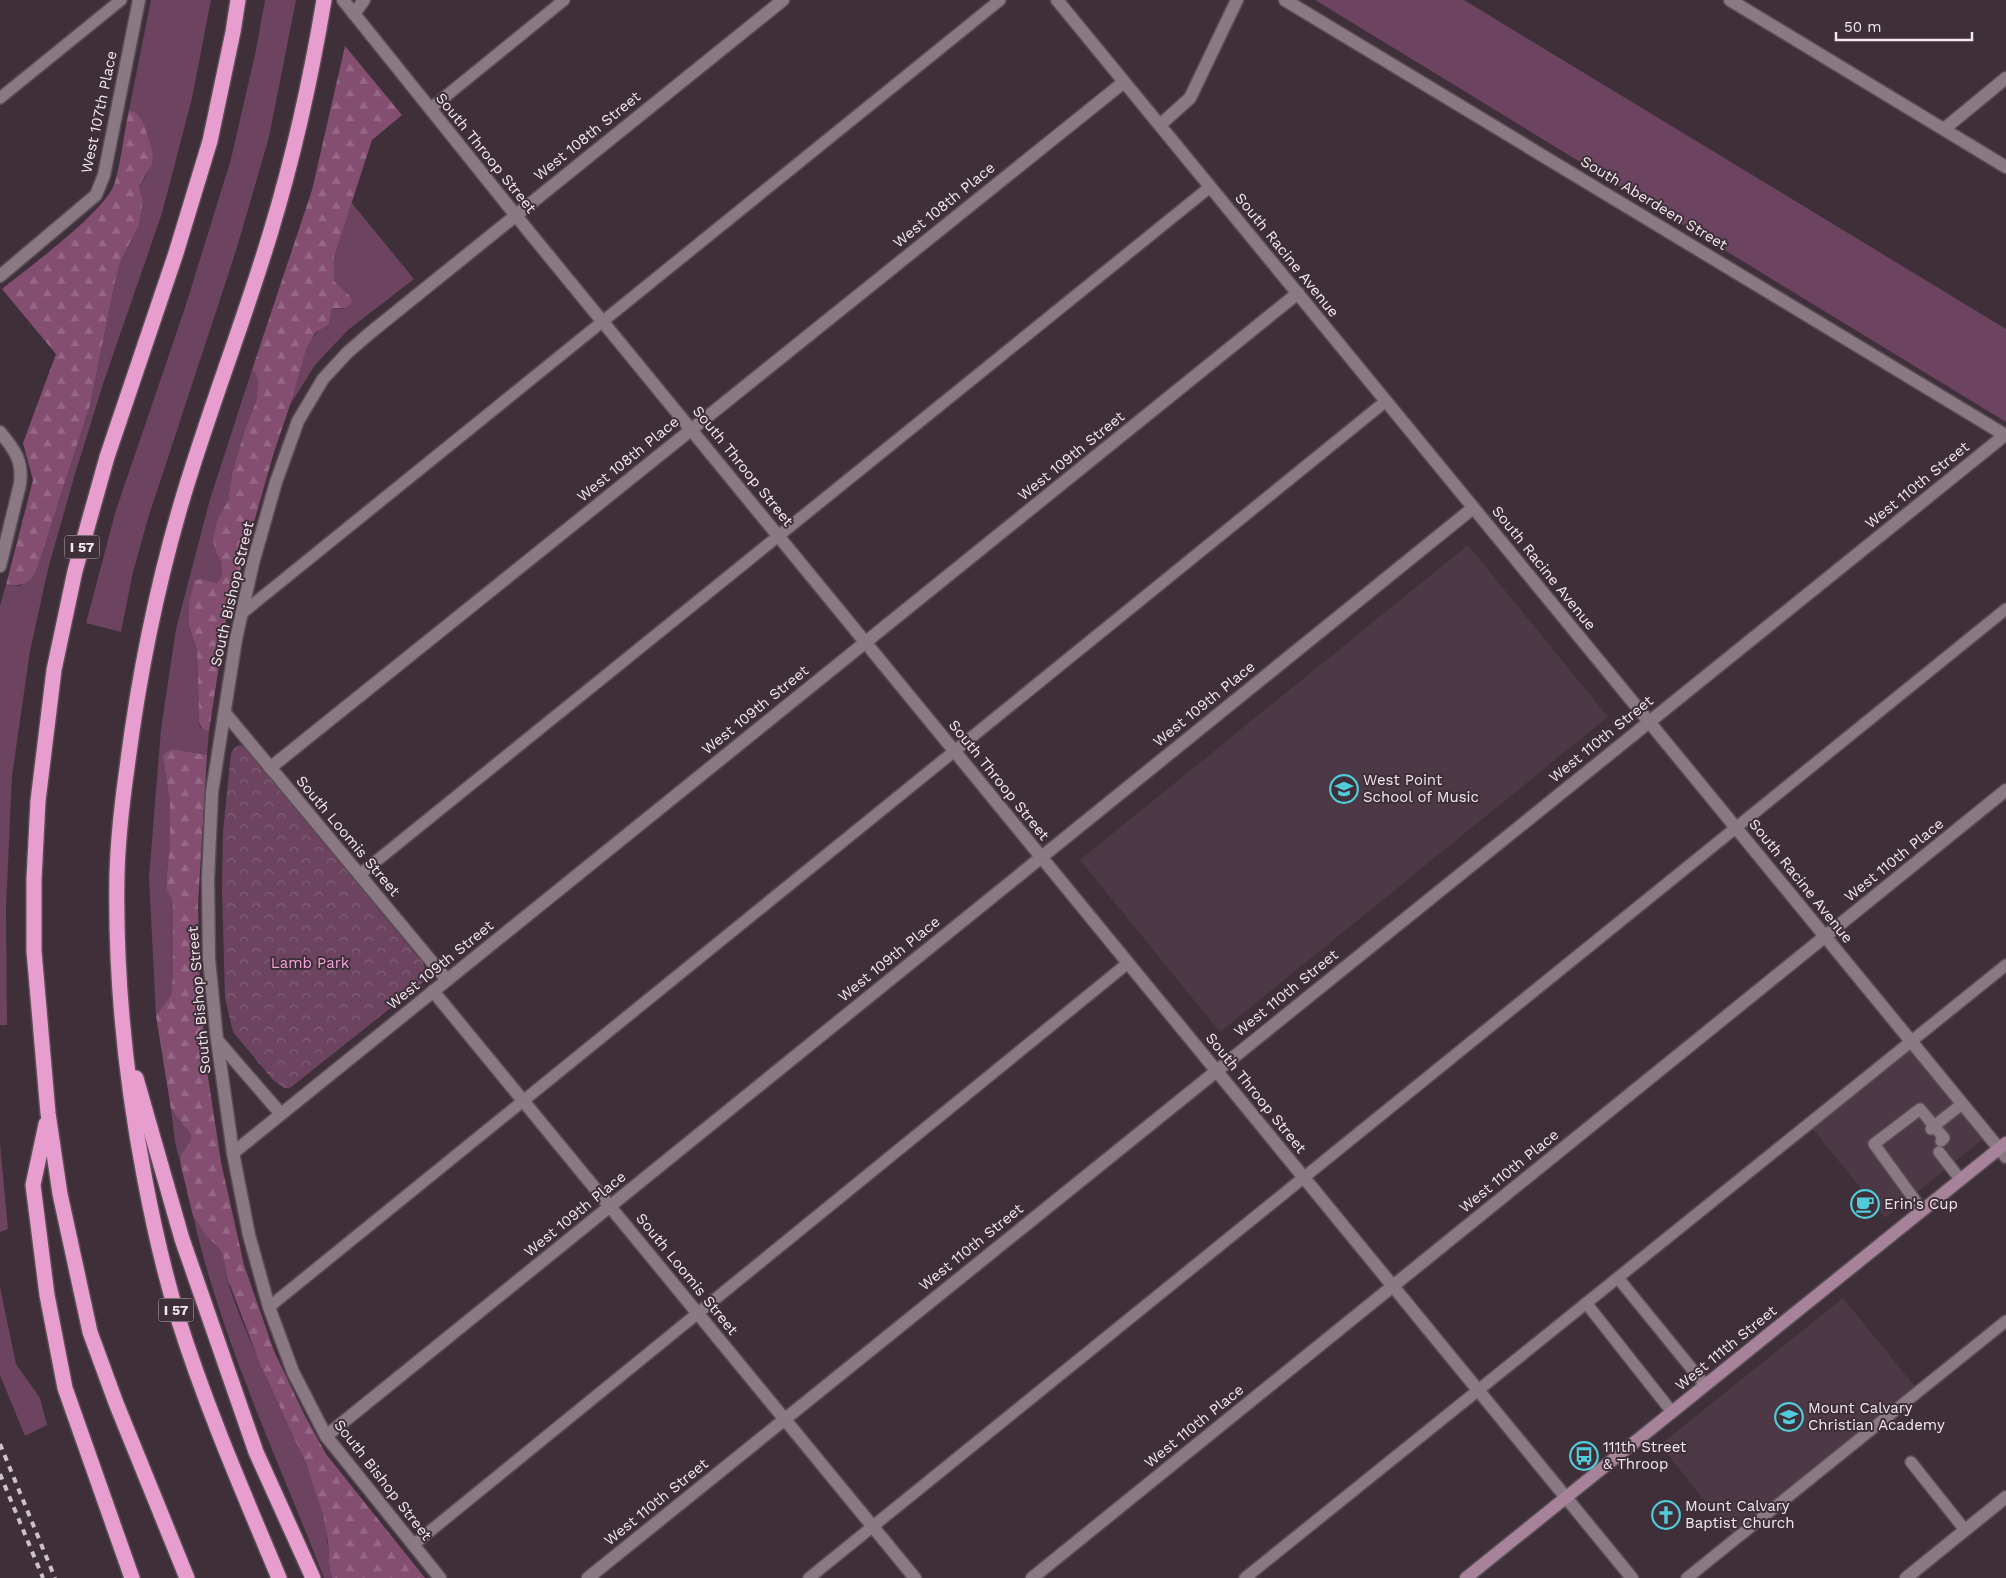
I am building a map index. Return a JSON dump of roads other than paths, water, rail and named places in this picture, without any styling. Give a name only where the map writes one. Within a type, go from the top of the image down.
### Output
[{"type":"highway","name":"I 57","points":[[187,1578],[116,1403],[90,1332],[60,1194],[48,1113],[34,951],[34,879],[38,801],[54,670],[75,571],[107,457],[176,253],[210,141],[238,0]]},
{"type":"highway","name":"I 57","points":[[278,1578],[210,1412],[177,1315],[153,1222],[135,1124],[122,1028],[117,871],[122,805],[132,724],[157,595],[180,508],[270,235],[294,151],[314,60],[324,0]]},
{"type":"highway","points":[[122,1028],[182,1239],[256,1452],[313,1578]]},
{"type":"highway","points":[[48,1113],[33,1185],[47,1295],[65,1388],[132,1578]]},
{"type":"main road","name":"West 111th Street","points":[[1466,1578],[1922,1210],[2004,1149]]},
{"type":"street","name":"West 107th Place","points":[[0,276],[96,195],[104,175],[140,0]]},
{"type":"street","name":"South Throop Street","points":[[343,0],[603,322],[1632,1578]]},
{"type":"street","points":[[353,12],[364,0]]},
{"type":"street","name":"West 108th Street","points":[[323,379],[370,332],[784,0]]},
{"type":"street","name":"South Racine Avenue","points":[[1057,0],[1962,1104],[2004,1149]]},
{"type":"street","points":[[1160,125],[1190,98],[1237,0]]},
{"type":"street","name":"South Aberdeen Street","points":[[1285,0],[2005,435]]},
{"type":"street","points":[[1730,0],[2006,167]]},
{"type":"street","points":[[1944,129],[2006,78]]},
{"type":"street","name":"West 108th Place","points":[[270,768],[1124,82]]},
{"type":"street","name":"West 109th Street","points":[[233,1153],[1298,293]]},
{"type":"street","name":"South Bishop Street","points":[[323,379],[298,421],[276,482],[241,614],[212,792],[208,879],[209,959],[217,1040],[233,1153],[249,1235],[269,1307],[293,1372],[326,1436],[440,1578]]},
{"type":"street","points":[[0,432],[18,457],[22,472],[0,566]]},
{"type":"street","name":"West 110th Street","points":[[588,1578],[1648,721],[2005,435]]},
{"type":"street","name":"West 109th Place","points":[[326,1436],[1473,508]]},
{"type":"street","name":"South Loomis Street","points":[[224,714],[447,980]]},
{"type":"street","name":"West 110th Place","points":[[1032,1578],[2006,790]]},
{"type":"street","name":"South Loomis Street","points":[[433,991],[914,1578]]},
{"type":"street","points":[[217,1040],[281,1114]]},
{"type":"street","points":[[1906,1578],[2006,1497]]},
{"type":"lane","points":[[0,98],[121,0]]},
{"type":"lane","points":[[430,109],[564,0]]},
{"type":"lane","points":[[241,614],[1000,0]]},
{"type":"lane","points":[[359,875],[1210,187]]},
{"type":"lane","points":[[269,1307],[1386,401]]},
{"type":"lane","points":[[809,1578],[2006,609]]},
{"type":"lane","points":[[413,1545],[1128,963]]},
{"type":"lane","points":[[1245,1578],[2006,965]]},
{"type":"lane","points":[[1933,1128],[1962,1104]]},
{"type":"lane","points":[[1922,1210],[1890,1161],[1874,1144],[1920,1109],[1933,1128],[1944,1138],[1940,1146],[1960,1180]]},
{"type":"lane","points":[[1618,1278],[1705,1385]]},
{"type":"lane","points":[[1586,1303],[1672,1412]]},
{"type":"lane","points":[[1687,1578],[2006,1321]]},
{"type":"lane","points":[[1912,1462],[1966,1530]]},
{"type":"railway","points":[[0,1444],[55,1578]]},
{"type":"railway","points":[[0,1474],[43,1578]]},
{"type":"place","name":"West Point School of Music","points":[[1344,789]]},
{"type":"place","name":"Erin's Cup","points":[[1865,1204]]},
{"type":"place","name":"Mount Calvary Christian Academy","points":[[1789,1417]]},
{"type":"place","name":"111th Street & Throop","points":[[1584,1456]]},
{"type":"place","name":"Mount Calvary Baptist Church","points":[[1666,1515]]},
{"type":"park label","name":"Lamb Park","points":[[310,963]]}]
